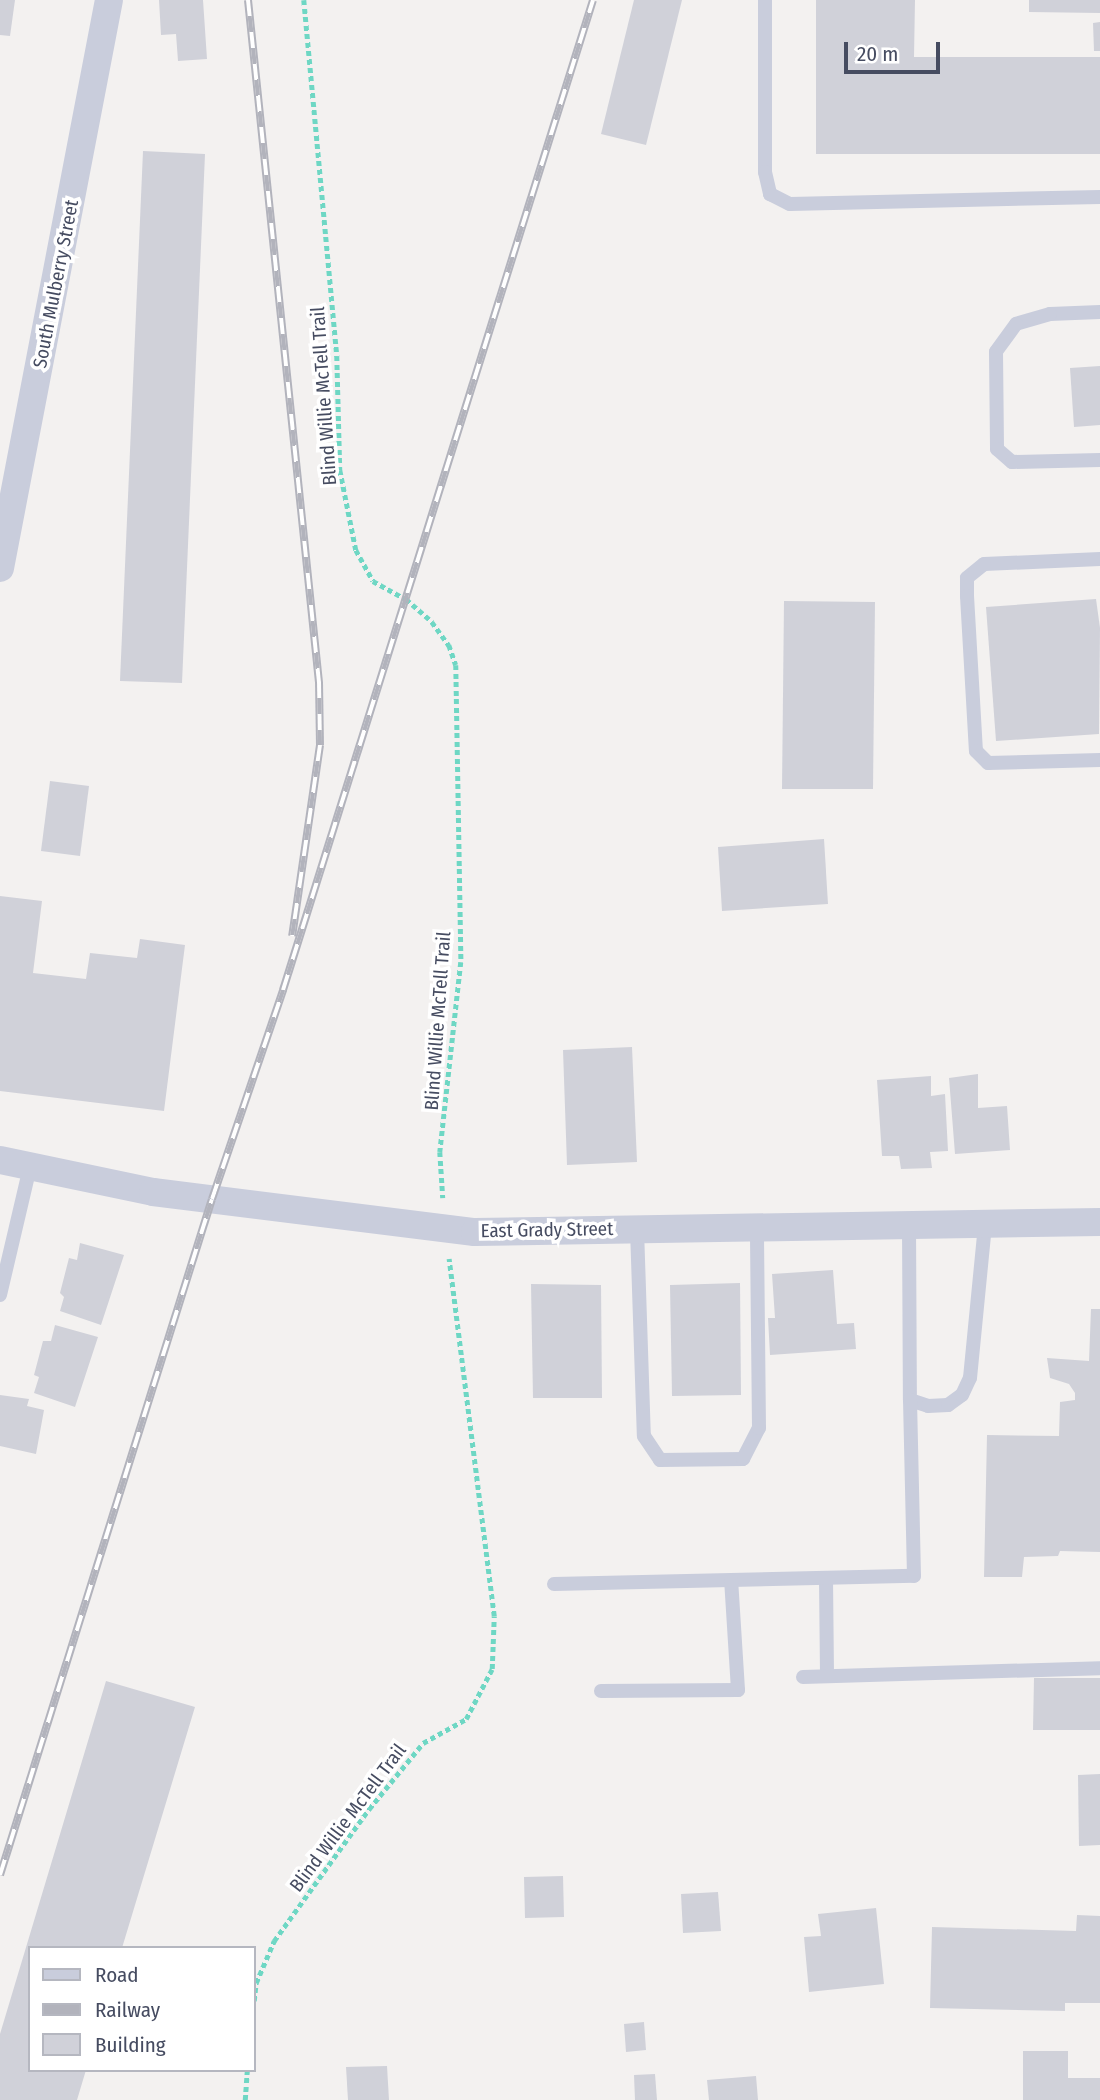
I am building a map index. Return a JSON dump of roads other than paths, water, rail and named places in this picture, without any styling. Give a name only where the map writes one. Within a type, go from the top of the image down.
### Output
[{"type":"street","name":"South Mulberry Street","points":[[0,568],[109,0]]},
{"type":"street","name":"East Grady Street","points":[[0,1160],[153,1192],[475,1232],[1100,1222]]},
{"type":"lane","points":[[765,0],[765,172],[770,194],[790,205],[1100,197]]},
{"type":"lane","points":[[1100,312],[1051,314],[1016,324],[996,352],[997,449],[1013,462],[1100,460]]},
{"type":"lane","points":[[1100,559],[984,564],[967,578],[976,751],[988,763],[1100,760]]},
{"type":"lane","points":[[0,1295],[30,1167]]},
{"type":"lane","points":[[910,1400],[928,1406],[948,1405],[962,1395],[970,1378],[985,1224]]},
{"type":"lane","points":[[554,1584],[914,1576],[909,1225]]},
{"type":"lane","points":[[637,1229],[644,1436],[660,1460],[743,1459],[759,1428],[757,1227]]},
{"type":"lane","points":[[826,1578],[827,1676]]},
{"type":"lane","points":[[601,1691],[738,1690],[731,1580]]},
{"type":"lane","points":[[803,1677],[1100,1668]]},
{"type":"railway","points":[[248,0],[319,682],[320,745],[292,936]]},
{"type":"railway","points":[[0,1875],[212,1199],[283,990],[593,0]]}]
